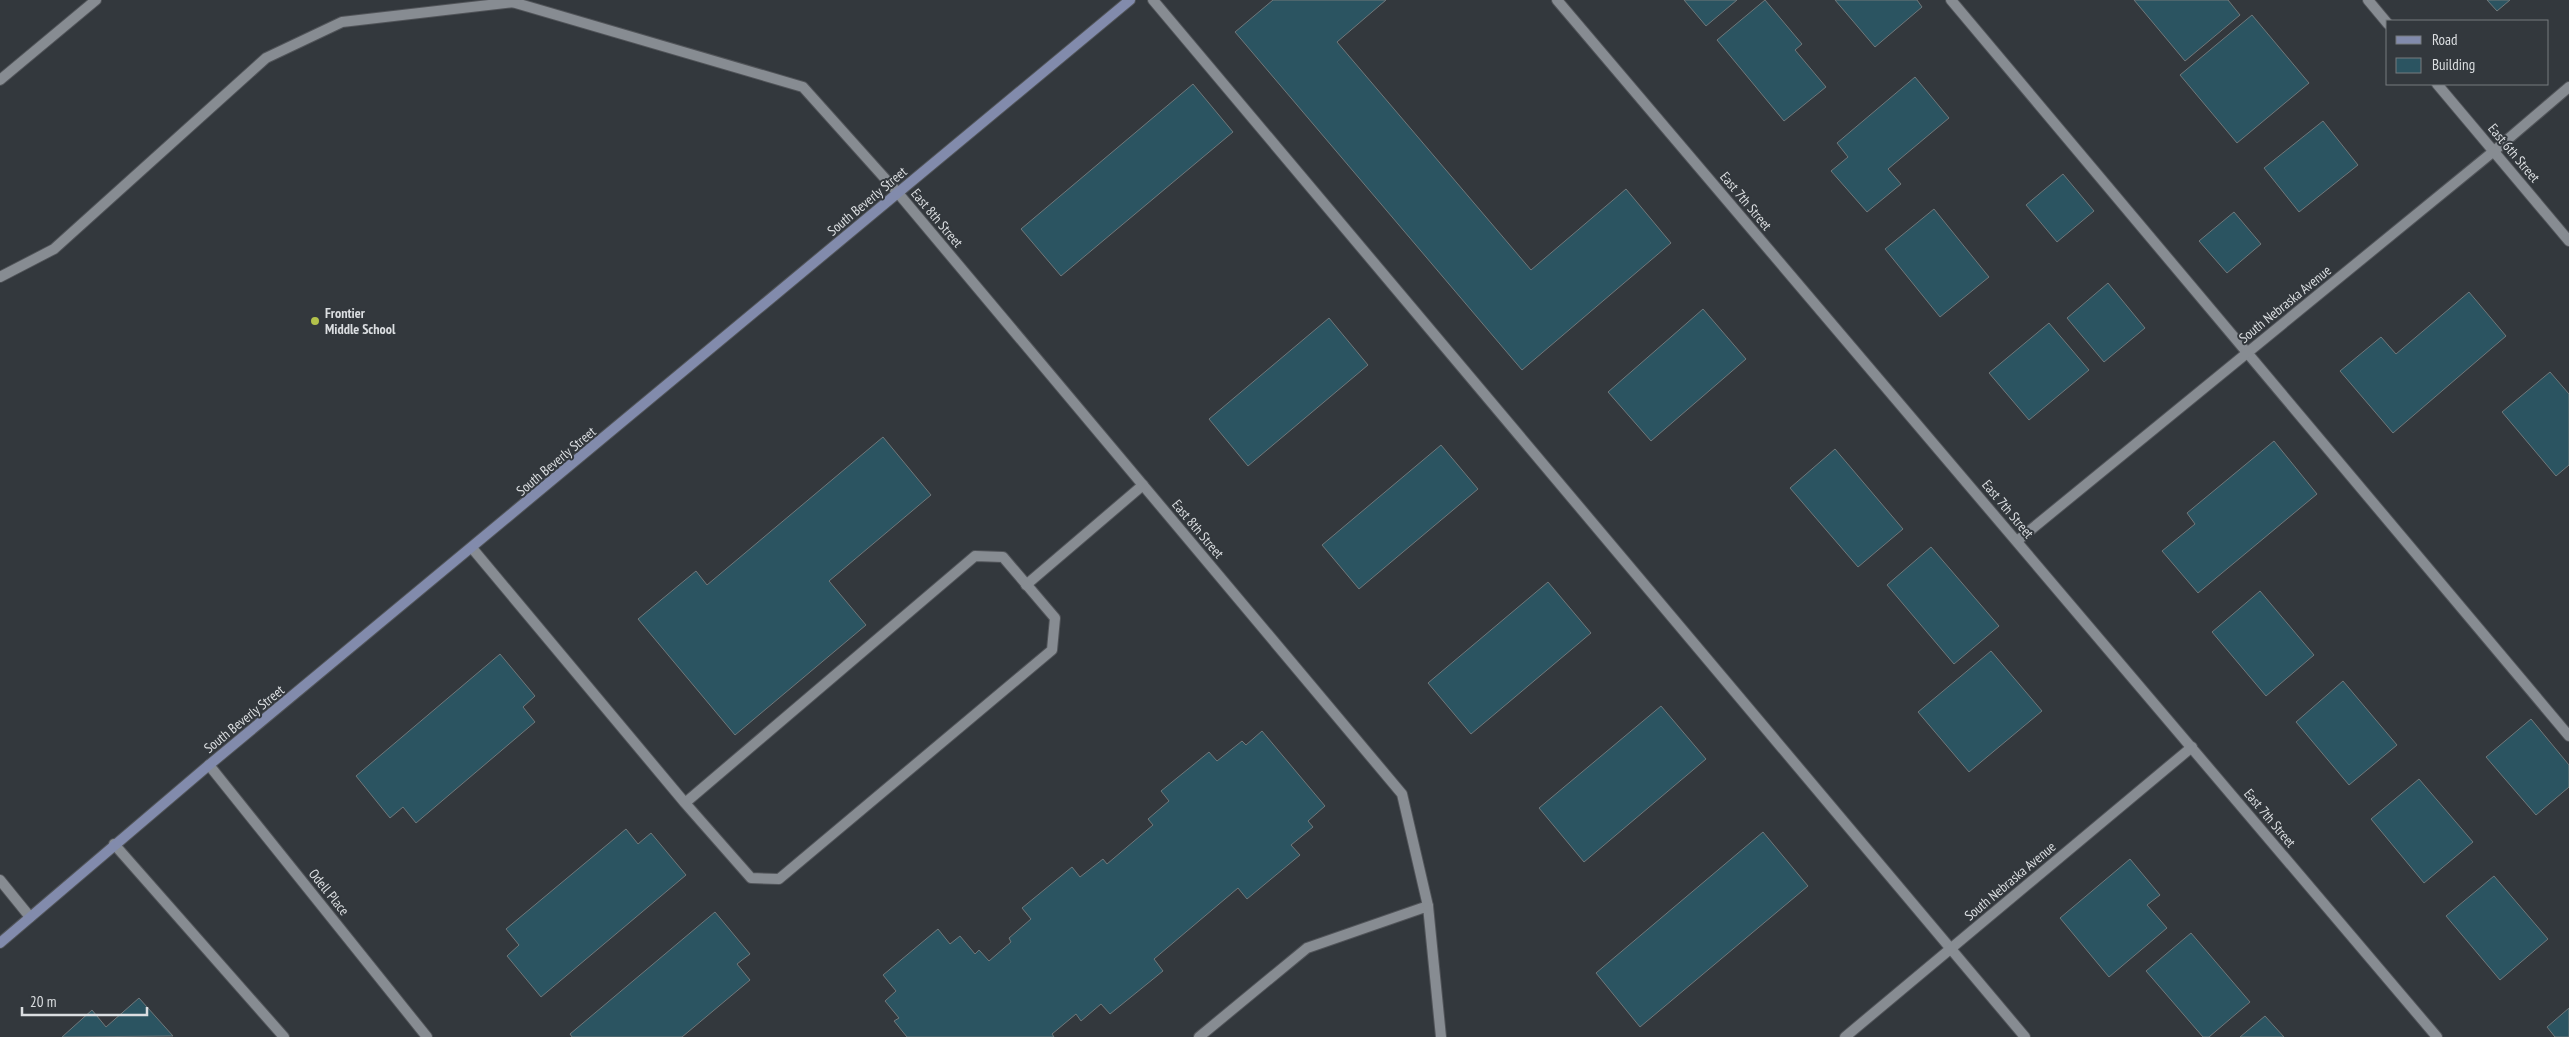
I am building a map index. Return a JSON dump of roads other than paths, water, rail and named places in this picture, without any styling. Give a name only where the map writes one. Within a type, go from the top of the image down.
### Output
[{"type":"main road","name":"South Beverly Street","points":[[0,943],[114,844],[1130,0]]},
{"type":"street","points":[[0,80],[96,0]]},
{"type":"street","name":"East 8th Street","points":[[502,0],[515,2],[803,87],[898,193],[1402,794],[1428,906],[1441,1037]]},
{"type":"street","points":[[1153,0],[2025,1037]]},
{"type":"street","name":"East 7th Street","points":[[1557,0],[2438,1037]]},
{"type":"street","points":[[1951,0],[2569,736]]},
{"type":"street","points":[[2368,0],[2386,22]]},
{"type":"street","points":[[0,277],[54,249],[266,58],[342,22],[515,2]]},
{"type":"street","name":"East 6th Street","points":[[2438,85],[2569,241]]},
{"type":"street","name":"South Nebraska Avenue","points":[[2017,541],[2494,151],[2569,87]]},
{"type":"street","points":[[1026,585],[1143,485]]},
{"type":"street","points":[[472,548],[685,803],[752,878],[779,879],[1052,650],[1055,618],[1003,557],[975,556],[685,803]]},
{"type":"street","name":"South Nebraska Avenue","points":[[1845,1037],[2192,747]]},
{"type":"street","name":"Odell Place","points":[[209,765],[427,1037]]},
{"type":"street","points":[[114,844],[284,1037]]},
{"type":"street","points":[[0,880],[30,917]]},
{"type":"street","points":[[1199,1037],[1308,948],[1428,906]]},
{"type":"place","name":"Frontier Middle School","points":[[315,321]]}]
